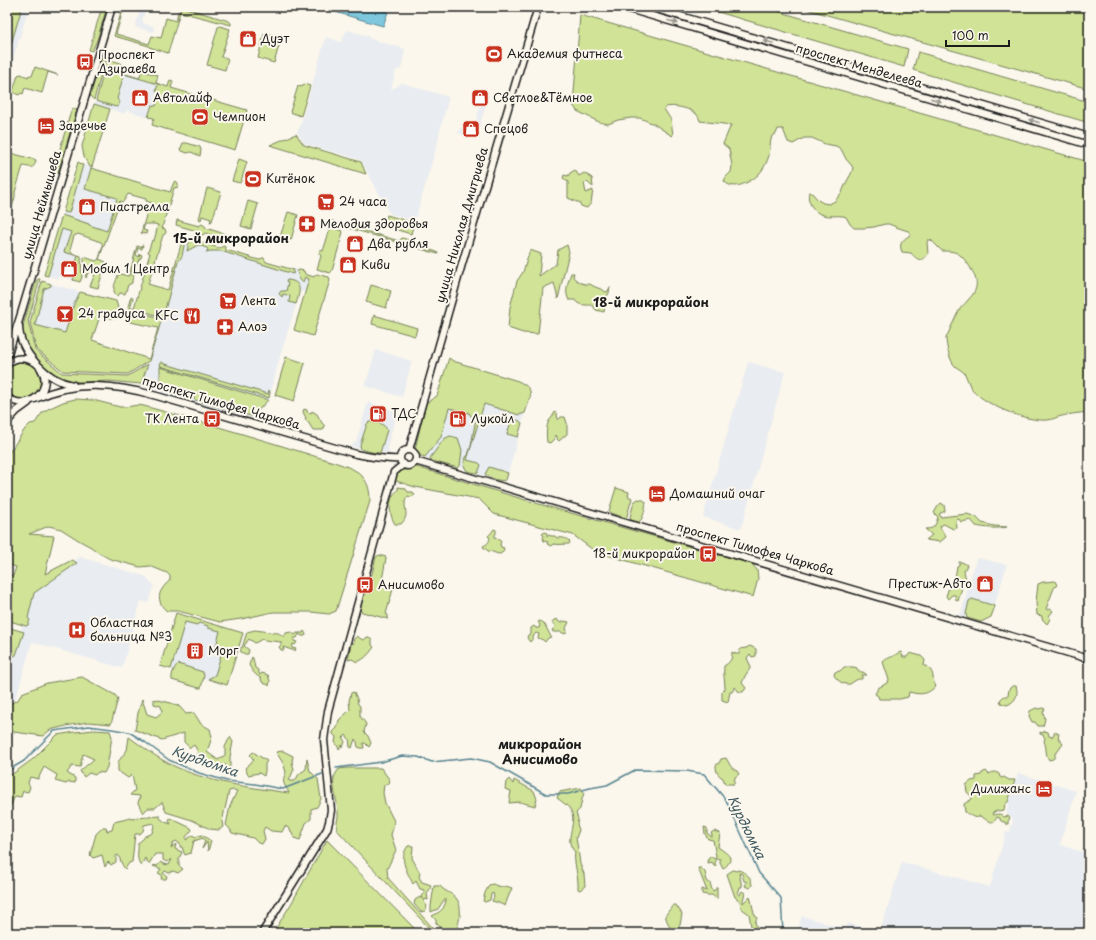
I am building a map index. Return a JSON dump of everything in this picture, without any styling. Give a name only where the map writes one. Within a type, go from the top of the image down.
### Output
[{"type":"main road","name":"улица Неймышева","points":[[20,317],[112,7]]},
{"type":"main road","name":"улица Николая Дмитриева","points":[[409,450],[538,7]]},
{"type":"main road","name":"проспект Менделеева","points":[[622,7],[1089,145]]},
{"type":"main road","name":"проспект Менделеева","points":[[650,7],[1089,137]]},
{"type":"main road","points":[[898,89],[901,81]]},
{"type":"main road","points":[[7,357],[20,317]]},
{"type":"main road","points":[[7,422],[17,411],[40,394],[44,386],[45,378],[43,372],[26,350],[20,338],[20,317]]},
{"type":"main road","points":[[7,364],[12,360],[21,358],[26,359],[38,365],[59,380],[82,386]]},
{"type":"main road","name":"проспект Тимофея Чаркова","points":[[33,400],[58,390],[82,386],[112,387],[142,392],[356,454],[402,462]]},
{"type":"main road","points":[[7,397],[14,402],[20,403],[33,400]]},
{"type":"main road","points":[[262,933],[330,822],[331,810],[324,740],[328,711],[394,472],[402,462],[402,452],[409,450],[413,451],[416,458],[415,461],[410,465],[402,462]]},
{"type":"main road","name":"проспект Тимофея Чаркова","points":[[415,461],[1089,659]]},
{"type":"shaded area","points":[[7,7],[29,7],[7,79]]},
{"type":"shaded area","points":[[141,7],[147,7],[142,20],[143,23],[154,27],[153,32],[135,27]]},
{"type":"shaded area","points":[[347,30],[405,49],[401,69],[396,70],[391,90],[402,83],[449,97],[415,221],[391,214],[388,211],[361,160],[305,144],[297,132],[326,37],[341,42]]},
{"type":"shaded area","points":[[124,74],[158,85],[160,92],[155,106],[152,106],[148,117],[126,110],[125,114],[94,104],[96,101],[116,107]]},
{"type":"shaded area","points":[[484,93],[489,95],[476,138],[458,133],[460,128],[473,131]]},
{"type":"shaded area","points":[[83,165],[91,167],[85,189],[117,198],[107,231],[62,215],[63,212],[69,213]]},
{"type":"shaded area","points":[[62,229],[71,231],[64,252],[78,256],[76,262],[78,263],[73,280],[60,276],[58,279],[48,276]]},
{"type":"shaded area","points":[[184,234],[195,238],[190,241],[207,248],[207,252],[221,251],[294,270],[292,268],[300,270],[297,272],[302,282],[305,277],[310,278],[306,291],[300,292],[279,360],[269,400],[253,417],[248,417],[194,402],[190,398],[181,398],[140,386],[143,382],[178,262],[182,256],[186,235]]},
{"type":"shaded area","points":[[42,281],[80,292],[74,304],[65,333],[34,325]]},
{"type":"shaded area","points":[[376,350],[412,361],[402,397],[365,386]]},
{"type":"shaded area","points":[[748,362],[785,372],[741,529],[703,517]]},
{"type":"shaded area","points":[[444,392],[519,415],[525,413],[506,480],[504,481],[476,473],[478,473],[479,463],[467,460],[468,455],[464,466],[465,468],[460,466],[458,468],[432,461],[430,458],[425,457],[433,446]]},
{"type":"shaded area","points":[[368,402],[397,412],[388,444],[390,453],[371,452],[351,446],[356,442]]},
{"type":"shaded area","name":"Областная больница №3","points":[[80,557],[147,577],[147,579],[154,585],[148,603],[141,601],[122,668],[32,642],[16,698],[7,702],[7,641],[21,630],[30,590]]},
{"type":"shaded area","points":[[979,558],[1007,565],[991,617],[981,622],[957,615],[961,613],[976,559]]},
{"type":"shaded area","points":[[176,613],[243,633],[227,685],[160,666]]},
{"type":"shaded area","points":[[1018,773],[1076,791],[1060,845],[1089,854],[1089,933],[797,933],[802,916],[845,929],[848,923],[880,932],[902,862],[990,887],[1006,832],[1010,832],[1013,819],[1006,813]]},
{"type":"green space","points":[[7,7],[22,7],[8,55],[7,54]]},
{"type":"green space","points":[[102,7],[107,7],[92,51],[89,50]]},
{"type":"green space","points":[[123,7],[116,34],[149,44],[152,36],[161,38],[166,18],[176,21],[178,12],[182,7],[229,21],[231,25],[180,12],[168,53],[114,36]]},
{"type":"green space","points":[[701,7],[763,7],[908,49],[904,67]]},
{"type":"green space","points":[[799,7],[1089,7],[1089,89]]},
{"type":"green space","points":[[580,15],[1089,162],[1089,412],[1066,415],[1048,420],[1038,420],[1016,415],[993,405],[975,393],[965,374],[954,365],[950,358],[946,338],[960,309],[975,291],[976,282],[971,269],[960,255],[951,251],[942,251],[931,240],[928,240],[927,242],[928,254],[924,259],[920,260],[911,253],[902,252],[901,244],[903,240],[910,235],[910,232],[908,231],[889,224],[874,227],[854,228],[846,217],[826,216],[817,212],[810,203],[808,195],[809,192],[823,203],[829,204],[835,201],[842,192],[853,168],[841,149],[836,146],[825,144],[812,138],[804,138],[793,144],[788,142],[783,129],[778,129],[776,134],[772,136],[770,152],[761,172],[755,178],[746,183],[732,186],[724,181],[731,172],[732,166],[729,149],[723,144],[731,125],[700,121],[697,115],[692,111],[685,108],[669,106],[664,109],[671,120],[672,136],[654,124],[640,118],[618,120],[608,124],[599,122],[577,111],[573,105]]},
{"type":"green space","points":[[220,26],[230,29],[221,57],[228,59],[225,70],[207,65],[218,27]]},
{"type":"green space","points":[[266,33],[280,37],[281,39],[274,63],[258,58],[264,34]]},
{"type":"green space","points":[[918,52],[1089,102],[1089,123],[913,70]]},
{"type":"green space","points":[[106,58],[94,100],[90,96],[101,60]]},
{"type":"green space","name":"Чемпион","points":[[107,59],[121,63],[119,72],[139,78],[142,71],[158,75],[156,83],[168,87],[170,80],[173,81],[171,88],[247,110],[235,150],[152,125],[154,118],[148,117],[152,105],[156,106],[160,93],[156,91],[158,84],[124,74],[117,99],[120,102],[118,106],[116,107],[96,101]]},
{"type":"green space","points":[[35,67],[58,75],[48,72],[42,93],[25,88],[23,94],[21,93],[19,95],[14,93],[13,91],[18,75],[21,74],[28,77],[29,75],[32,76]]},
{"type":"green space","points":[[304,84],[310,86],[301,116],[290,112],[298,86],[302,87]]},
{"type":"green space","points":[[94,104],[110,109],[92,167],[90,167],[84,157],[82,146]]},
{"type":"green space","points":[[73,108],[77,110],[58,172],[56,174],[53,173]]},
{"type":"green space","points":[[296,134],[304,145],[361,162],[366,174],[270,145]]},
{"type":"green space","points":[[183,143],[200,147],[200,156],[191,152],[187,153],[180,150]]},
{"type":"green space","points":[[7,152],[36,160],[33,167],[23,166],[7,225]]},
{"type":"green space","points":[[239,159],[247,162],[240,183],[232,181]]},
{"type":"green space","points":[[78,162],[83,165],[69,213],[63,212]]},
{"type":"green space","points":[[91,168],[170,192],[174,182],[176,181],[178,183],[178,187],[174,188],[162,228],[165,229],[166,232],[163,235],[148,284],[168,290],[182,241],[181,236],[182,234],[186,236],[182,256],[178,262],[163,317],[139,310],[129,310],[128,306],[131,297],[133,298],[130,308],[134,308],[150,253],[148,252],[152,240],[154,241],[158,225],[145,224],[143,230],[147,231],[146,234],[141,233],[147,212],[149,210],[152,211],[155,204],[146,201],[146,199],[128,194],[123,202],[120,201],[99,259],[103,245],[101,242],[78,234],[74,236],[70,250],[72,253],[81,256],[82,277],[80,282],[73,280],[78,263],[76,262],[78,256],[64,252],[71,232],[62,229],[48,276],[44,275],[62,215],[107,231],[117,198],[85,189]]},
{"type":"green space","points":[[575,170],[579,176],[584,173],[592,178],[593,187],[587,182],[584,183],[586,193],[593,190],[591,203],[587,208],[581,206],[579,202],[568,198],[568,182],[563,178],[564,175],[568,176]]},
{"type":"green space","points":[[207,188],[221,192],[211,222],[211,219],[202,216],[201,220],[199,219]]},
{"type":"green space","points":[[248,201],[258,204],[251,229],[241,226]]},
{"type":"green space","points":[[288,212],[298,215],[291,240],[280,237]]},
{"type":"green space","points":[[387,215],[414,223],[411,234],[384,226]]},
{"type":"green space","points":[[177,220],[199,226],[202,224],[206,228],[228,235],[227,240],[205,233],[203,235],[199,234],[197,231],[176,225]]},
{"type":"green space","points":[[330,220],[399,241],[402,238],[409,240],[411,244],[437,252],[438,254],[328,222]]},
{"type":"green space","points":[[328,226],[343,232],[332,271],[330,273],[317,269],[321,256],[319,253],[320,250],[323,251],[330,229],[326,228]]},
{"type":"green space","points":[[193,240],[219,248],[224,246],[226,250],[259,260],[264,258],[266,262],[294,270],[293,274],[221,251],[206,252],[208,250],[207,248],[198,245],[187,251],[189,242]]},
{"type":"green space","points":[[142,245],[142,249],[138,248],[136,255],[139,257],[140,254],[142,255],[141,258],[137,264],[134,263],[131,274],[134,275],[132,283],[128,285],[125,294],[120,293],[118,296],[114,292],[114,289],[118,275],[129,276],[137,246],[141,247]]},
{"type":"green space","points":[[567,245],[569,252],[558,299],[554,283],[543,288],[538,334],[523,333],[508,328],[510,307],[517,281],[523,272],[530,250],[541,254],[539,276],[556,264],[558,250]]},
{"type":"green space","points":[[84,257],[96,261],[99,259],[106,262],[98,288],[90,286],[95,274],[88,272],[86,278]]},
{"type":"green space","points":[[297,271],[304,271],[305,274],[314,277],[316,274],[329,277],[330,280],[313,336],[294,330],[309,279],[305,277],[302,282]]},
{"type":"green space","points":[[571,273],[574,273],[573,277],[583,284],[590,284],[606,292],[610,287],[606,298],[604,312],[596,310],[592,305],[582,305],[575,300],[569,300],[567,290]]},
{"type":"green space","points":[[38,279],[40,279],[28,321],[35,350],[62,373],[128,376],[148,364],[141,384],[108,381],[73,381],[52,373],[36,358],[24,339],[22,329]]},
{"type":"green space","points":[[287,280],[296,282],[298,285],[299,295],[296,304],[289,302],[290,296],[283,294],[282,297],[279,294],[281,291],[286,291],[288,283],[286,282]]},
{"type":"green space","points":[[42,281],[51,284],[51,286],[44,289],[35,325],[65,333],[74,304],[80,292],[116,301],[118,308],[116,319],[100,316],[92,340],[149,359],[158,328],[126,321],[130,311],[162,318],[149,361],[128,374],[63,371],[36,349],[30,322]]},
{"type":"green space","points":[[371,285],[391,291],[386,308],[366,302]]},
{"type":"green space","points":[[374,315],[417,328],[415,336],[372,324]]},
{"type":"green space","points":[[286,357],[305,363],[294,401],[275,395]]},
{"type":"green space","points":[[449,358],[453,361],[518,381],[524,384],[530,391],[530,398],[525,413],[519,415],[484,404],[467,460],[479,463],[481,465],[478,473],[467,471],[464,466],[471,446],[476,418],[471,416],[469,413],[449,408],[441,437],[425,457],[418,455],[415,449],[426,403],[437,396]]},
{"type":"green space","points":[[162,361],[162,363],[268,394],[269,390],[269,398],[160,366]]},
{"type":"green space","points":[[19,362],[28,363],[35,367],[39,373],[40,379],[40,386],[37,393],[31,397],[23,399],[14,397],[7,391],[7,370]]},
{"type":"green space","points":[[160,367],[268,400],[254,415],[251,416],[195,400],[191,394],[187,393],[182,395],[160,389]]},
{"type":"green space","points":[[75,399],[93,400],[120,407],[138,405],[144,406],[335,462],[349,467],[359,473],[365,479],[368,486],[370,501],[336,611],[329,614],[311,612],[273,612],[220,622],[178,611],[167,611],[161,605],[159,597],[165,585],[170,580],[170,576],[167,573],[150,566],[140,567],[110,559],[61,529],[49,526],[29,534],[54,536],[45,574],[72,560],[77,563],[34,593],[28,618],[30,620],[28,625],[26,626],[7,620],[7,574],[13,576],[16,567],[7,564],[7,456],[25,429],[30,424],[35,423],[42,413],[63,402]]},
{"type":"green space","points":[[304,409],[307,410],[307,412],[311,413],[312,411],[317,414],[325,426],[323,430],[313,430],[305,420],[306,418],[303,412]]},
{"type":"green space","points":[[555,412],[558,420],[561,417],[565,417],[567,423],[567,434],[559,441],[555,435],[554,439],[550,443],[547,442],[546,434],[548,423]]},
{"type":"green space","points":[[518,420],[522,423],[518,437],[507,434],[511,422]]},
{"type":"green space","points":[[369,422],[380,423],[387,430],[380,453],[361,449],[360,445]]},
{"type":"green space","points":[[450,436],[458,438],[462,450],[460,466],[458,468],[432,461],[430,458],[444,439]]},
{"type":"green space","points":[[411,466],[702,550],[702,555],[713,558],[716,555],[724,556],[752,564],[757,570],[758,579],[753,597],[596,552],[573,535],[494,514],[479,499],[415,487],[394,479],[401,470]]},
{"type":"green space","points":[[489,467],[508,473],[506,480],[495,479],[485,474]]},
{"type":"green space","points":[[398,487],[405,488],[408,492],[413,492],[415,495],[411,497],[408,496],[405,503],[406,517],[401,524],[395,524],[391,516],[390,507],[392,497],[398,490]]},
{"type":"green space","points":[[616,488],[629,492],[628,496],[632,498],[626,518],[610,513],[609,511]]},
{"type":"green space","points":[[638,499],[646,502],[645,510],[639,522],[631,520],[630,517],[634,502]]},
{"type":"green space","points":[[941,503],[944,505],[945,511],[939,514],[941,517],[967,514],[976,517],[982,523],[1007,527],[980,527],[976,526],[971,520],[961,522],[959,519],[956,520],[957,528],[953,529],[944,524],[940,526],[946,537],[940,542],[926,540],[932,535],[925,529],[933,528],[935,525],[938,517],[934,513]]},
{"type":"green space","points":[[494,529],[496,530],[496,533],[494,537],[499,539],[501,542],[501,547],[504,548],[503,552],[500,554],[488,551],[483,546],[489,542],[490,538],[488,536]]},
{"type":"green space","points":[[545,532],[547,533],[547,536],[549,535],[557,538],[564,538],[570,542],[569,544],[553,544],[551,546],[547,544],[548,542],[544,541],[544,536],[542,534]]},
{"type":"green space","points":[[379,555],[386,557],[381,586],[393,589],[386,614],[388,615],[388,619],[362,612],[359,608],[365,591],[368,590],[376,557]]},
{"type":"green space","points":[[959,562],[967,565],[964,571],[966,580],[962,586],[958,601],[956,600],[955,595],[952,595],[948,599],[946,596],[951,581],[955,578]]},
{"type":"green space","points":[[1055,581],[1057,585],[1054,588],[1046,609],[1053,611],[1049,616],[1050,619],[1047,624],[1042,619],[1042,616],[1037,615],[1036,602],[1038,584]]},
{"type":"green space","points":[[972,599],[995,606],[991,617],[981,622],[967,618],[966,614],[969,601]]},
{"type":"green space","points":[[176,613],[243,633],[227,685],[208,679],[215,675],[221,655],[215,652],[220,631],[208,628],[208,626],[199,623],[197,625],[185,622],[171,669],[160,666]]},
{"type":"green space","points":[[557,619],[561,623],[564,621],[569,622],[565,634],[561,632],[553,632],[552,630],[555,626],[552,622]]},
{"type":"green space","points":[[540,621],[544,623],[551,637],[545,642],[538,638],[539,634],[536,633],[530,642],[527,638],[528,635],[531,634],[531,628],[534,626],[539,628],[540,625],[538,622]]},
{"type":"green space","points":[[7,627],[24,632],[16,655],[14,656],[7,654]]},
{"type":"green space","points":[[255,630],[277,633],[284,637],[286,633],[291,632],[295,635],[297,633],[303,633],[304,631],[306,634],[305,636],[302,636],[299,634],[297,638],[294,638],[294,641],[297,642],[295,645],[293,644],[292,648],[296,649],[295,651],[283,647],[284,650],[281,650],[279,647],[281,642],[262,639],[255,643],[249,639],[244,646],[249,650],[248,654],[241,652],[240,648],[242,648],[247,632]]},
{"type":"green space","points":[[357,636],[364,640],[367,637],[372,640],[372,645],[374,647],[367,656],[357,662],[352,659],[348,660],[351,644],[354,643],[353,640]]},
{"type":"green space","points":[[750,646],[756,649],[756,656],[752,657],[750,654],[747,658],[751,667],[742,683],[746,688],[743,692],[739,692],[735,687],[732,692],[730,692],[728,702],[722,700],[722,692],[725,689],[724,666],[732,657],[732,652],[739,654],[740,649]]},
{"type":"green space","points":[[901,652],[903,657],[907,657],[910,653],[921,656],[925,660],[924,666],[927,666],[932,673],[936,686],[924,694],[909,692],[908,697],[900,699],[879,699],[875,694],[878,688],[887,683],[889,680],[883,662]]},
{"type":"green space","points":[[252,657],[255,668],[258,670],[260,675],[262,673],[268,675],[270,681],[269,686],[262,682],[261,678],[255,674],[250,667],[249,665]]},
{"type":"green space","points":[[178,664],[203,672],[204,676],[201,688],[172,680],[173,672]]},
{"type":"green space","points":[[844,667],[857,668],[858,671],[867,675],[862,675],[862,679],[850,684],[843,683],[834,675],[835,672],[840,671]]},
{"type":"green space","points":[[82,677],[115,695],[118,699],[111,724],[88,722],[50,730],[43,736],[7,731],[7,705],[18,700],[22,693],[47,683]]},
{"type":"green space","points":[[1012,686],[1016,686],[1017,689],[1017,695],[1014,700],[1007,705],[1001,703],[1000,700],[1004,696],[1008,696],[1009,689]]},
{"type":"green space","points":[[354,692],[360,706],[360,716],[366,724],[364,732],[368,736],[371,743],[369,747],[363,743],[364,748],[361,748],[358,747],[355,739],[352,748],[350,747],[349,739],[346,735],[343,738],[345,742],[343,747],[342,745],[339,749],[335,742],[336,737],[333,732],[337,728],[339,720],[350,710],[349,701],[351,693]]},
{"type":"green space","points":[[142,699],[147,714],[156,717],[162,712],[161,706],[154,704],[154,699],[179,706],[186,714],[194,713],[201,724],[210,729],[212,737],[207,752],[218,760],[225,755],[225,747],[230,737],[233,742],[230,757],[230,769],[228,773],[226,765],[221,765],[216,770],[211,763],[199,759],[194,745],[190,748],[184,742],[184,733],[162,740],[135,730]]},
{"type":"green space","points":[[1036,708],[1045,709],[1043,712],[1045,719],[1043,726],[1038,726],[1035,722],[1032,722],[1029,716],[1030,711]]},
{"type":"green space","points":[[94,730],[110,731],[112,737],[107,767],[104,773],[98,772],[95,775],[89,773],[84,777],[80,771],[94,759],[83,754],[80,767],[72,766],[67,773],[75,778],[75,783],[69,782],[66,784],[55,781],[57,775],[44,767],[38,779],[30,777],[28,783],[30,787],[28,792],[23,791],[21,797],[15,796],[11,805],[9,802],[10,797],[8,794],[7,795],[7,778],[33,759],[57,735]]},
{"type":"green space","points":[[1045,731],[1052,737],[1055,732],[1059,734],[1058,738],[1063,744],[1055,753],[1055,757],[1049,760],[1044,741],[1045,738],[1040,734],[1040,732],[1042,733]]},
{"type":"green space","points":[[129,737],[165,761],[199,776],[228,783],[289,793],[283,781],[286,772],[283,763],[276,752],[283,751],[293,756],[292,762],[294,769],[289,781],[295,781],[299,774],[306,769],[307,759],[310,771],[318,779],[321,799],[317,807],[311,809],[311,819],[306,823],[300,840],[294,838],[290,829],[285,826],[282,832],[271,831],[265,827],[263,831],[265,839],[262,844],[258,843],[253,838],[232,833],[226,825],[230,806],[237,791],[229,791],[222,822],[223,827],[219,830],[210,829],[192,820],[166,812],[162,802],[155,808],[148,808],[143,813],[138,803],[140,796],[130,795],[135,790],[132,775],[128,778],[118,771],[118,762],[127,750]]},
{"type":"green space","points":[[253,752],[267,761],[265,764],[264,776],[259,773],[248,775],[245,768],[254,760],[250,755]]},
{"type":"green space","points":[[726,758],[731,767],[739,774],[735,777],[734,784],[725,784],[723,778],[719,776],[717,771],[716,765],[721,759]]},
{"type":"green space","points":[[381,768],[389,779],[390,782],[384,785],[383,793],[385,803],[394,821],[391,835],[396,850],[387,869],[388,878],[432,927],[431,930],[337,830],[338,812],[334,778],[339,769]]},
{"type":"green space","points":[[986,771],[989,774],[995,772],[1002,778],[1004,777],[1009,780],[1015,780],[1004,810],[992,813],[993,815],[999,814],[1004,817],[1008,816],[1010,818],[1008,824],[997,817],[991,822],[980,816],[972,817],[965,812],[964,804],[972,799],[967,792],[966,785],[971,781],[976,780],[976,776],[981,775]]},
{"type":"green space","points":[[509,779],[513,784],[514,780],[534,791],[537,799],[535,806],[520,802],[509,803],[511,791],[505,789],[506,782]]},
{"type":"green space","points":[[581,788],[584,793],[580,809],[576,813],[579,830],[576,838],[580,864],[584,874],[585,886],[580,890],[578,889],[575,852],[570,842],[573,823],[572,813],[564,803],[557,798],[559,792]]},
{"type":"green space","points":[[160,816],[160,818],[165,822],[171,824],[169,821],[170,818],[191,828],[192,830],[186,837],[186,840],[193,835],[195,837],[202,835],[211,841],[208,851],[207,842],[202,849],[205,841],[203,838],[194,841],[191,853],[185,855],[182,847],[180,847],[180,844],[176,841],[173,843],[171,848],[176,844],[175,849],[182,852],[179,859],[179,866],[183,869],[178,873],[173,871],[169,873],[165,871],[163,873],[167,876],[166,879],[161,879],[162,875],[158,873],[161,869],[153,866],[157,866],[161,862],[169,865],[172,859],[167,862],[163,860],[163,854],[155,854],[149,864],[145,858],[141,866],[138,857],[138,843],[145,836],[152,833],[154,826],[153,823],[144,825],[143,831],[140,834],[135,834],[132,862],[129,863],[125,869],[118,855],[116,856],[116,862],[111,865],[108,862],[105,867],[102,855],[93,858],[90,855],[96,834],[103,827],[106,827],[107,831],[112,830],[114,822],[131,818]]},
{"type":"green space","points":[[704,827],[707,828],[707,833],[712,837],[711,833],[714,831],[720,833],[718,847],[730,857],[729,862],[723,869],[720,859],[716,858],[715,867],[712,862],[708,863],[707,860],[710,856],[714,859],[716,856],[713,840],[708,839],[705,834]]},
{"type":"green space","points":[[327,840],[419,933],[273,933]]},
{"type":"green space","points":[[408,846],[413,846],[412,858],[420,873],[419,877],[422,882],[431,885],[427,893],[428,900],[425,899],[424,902],[427,906],[425,911],[421,912],[414,904],[415,900],[420,897],[423,899],[422,896],[424,894],[424,890],[420,889],[416,881],[413,884],[404,865],[405,851]]},
{"type":"green space","points":[[698,868],[701,868],[705,872],[707,881],[710,883],[712,890],[714,891],[717,887],[717,899],[712,895],[702,894],[702,889],[707,891]]},
{"type":"green space","points":[[733,870],[743,872],[748,875],[751,880],[752,885],[750,888],[745,886],[747,882],[744,881],[742,874],[739,873],[742,887],[740,887],[738,894],[740,895],[742,891],[745,893],[743,903],[750,896],[754,913],[757,918],[755,922],[758,931],[753,930],[749,914],[741,908],[740,901],[735,897],[727,874]]},
{"type":"green space","points":[[493,884],[512,888],[505,906],[492,901],[494,897],[493,893],[491,894],[490,900],[485,902],[483,901],[489,885]]},
{"type":"green space","points":[[434,886],[440,886],[454,896],[460,906],[460,916],[455,933],[446,933],[436,923],[436,920],[432,916],[442,910],[446,900],[444,900],[438,909],[431,912]]},
{"type":"green space","points":[[673,905],[676,905],[682,914],[680,925],[676,931],[670,928],[665,916]]},
{"type":"water","points":[[318,7],[372,7],[388,12],[383,26]]},
{"type":"waterway","name":"Курдюмка","points":[[7,771],[24,761],[54,731],[89,726],[129,732],[169,760],[199,773],[227,781],[283,789],[322,774]]},
{"type":"waterway","name":"Курдюмка","points":[[336,768],[381,762],[402,756],[418,757],[432,762],[471,758],[490,762],[546,794],[568,794],[607,785],[635,770],[687,771],[704,774],[726,800],[759,873],[781,898],[783,933]]},
{"type":"place","name":"Дуэт","points":[[248,39]]},
{"type":"place","name":"Академия фитнеса","points":[[494,54]]},
{"type":"place","name":"Проспект Дзираева","points":[[85,62]]},
{"type":"place","name":"Автолайф","points":[[140,98]]},
{"type":"place","name":"Светлое&Тёмное","points":[[480,98]]},
{"type":"place","name":"Чемпион","points":[[200,117]]},
{"type":"place","name":"Заречье","points":[[46,126]]},
{"type":"place","name":"Спецов","points":[[471,129]]},
{"type":"place","name":"Китёнок","points":[[253,179]]},
{"type":"place","name":"24 часа","points":[[326,202]]},
{"type":"place","name":"Пиастрелла","points":[[87,207]]},
{"type":"place","name":"Мелодия здоровья","points":[[307,224]]},
{"type":"place","name":"Два рубля","points":[[355,244]]},
{"type":"place","name":"Киви","points":[[348,265]]},
{"type":"place","name":"Мобил 1 Центр","points":[[69,269]]},
{"type":"place","name":"Лента","points":[[228,301]]},
{"type":"place","name":"24 градуса","points":[[65,314]]},
{"type":"place","name":"KFC","points":[[192,316]]},
{"type":"place","name":"Алоэ","points":[[225,327]]},
{"type":"place","name":"ТДС","points":[[378,414]]},
{"type":"place","name":"ТК Лента","points":[[212,419]]},
{"type":"place","name":"Лукойл","points":[[458,419]]},
{"type":"place","name":"Домашний очаг","points":[[657,494]]},
{"type":"place","name":"18-й микрорайон","points":[[708,554]]},
{"type":"place","name":"Престиж-Авто","points":[[985,584]]},
{"type":"place","name":"Анисимово","points":[[365,585]]},
{"type":"place","name":"Областная больница №3","points":[[77,630]]},
{"type":"place","name":"Морг","points":[[195,651]]},
{"type":"place","name":"Дилижанс","points":[[1044,789]]},
{"type":"district","name":"15-й микрорайон","points":[[231,238]]},
{"type":"district","name":"18-й микрорайон","points":[[651,302]]},
{"type":"district","name":"микрорайон Анисимово","points":[[540,752]]}]
